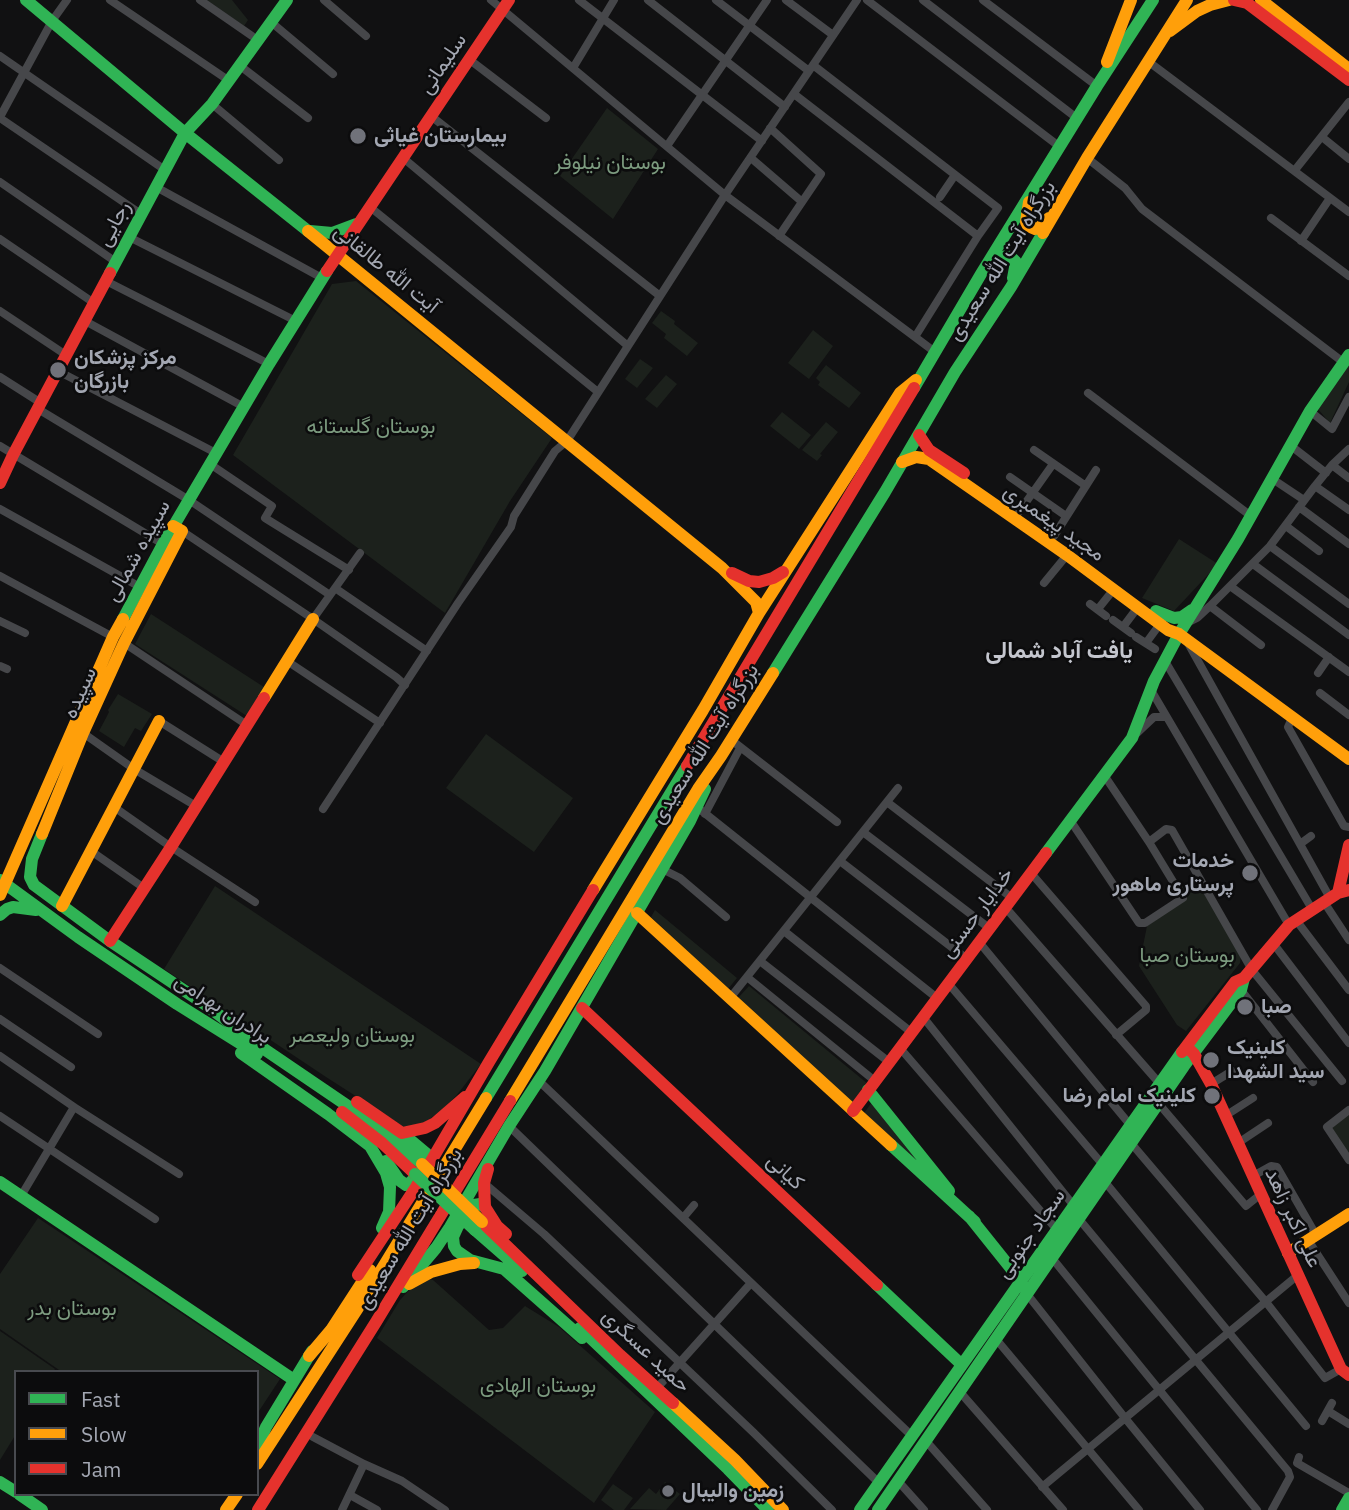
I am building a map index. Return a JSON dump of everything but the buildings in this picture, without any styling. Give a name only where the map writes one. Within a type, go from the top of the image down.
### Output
[{"type":"main road","name":"آیت الله طالقانی","points":[[26,0],[185,133],[722,568],[755,602],[759,613]]},
{"type":"main road","points":[[1097,86],[1131,0]]},
{"type":"main road","name":"بزرگراه آیت الله سعیدی","points":[[259,1461],[454,1152],[981,274],[1151,0]]},
{"type":"main road","name":"بزرگراه آیت الله سعیدی","points":[[258,1510],[376,1322],[698,789],[721,756],[955,372],[1011,287],[1087,158],[1187,0]]},
{"type":"main road","points":[[1164,36],[1201,0]]},
{"type":"main road","points":[[1164,36],[1197,11],[1229,0]]},
{"type":"main road","points":[[1234,0],[1247,3],[1349,80]]},
{"type":"main road","name":"رجایی","points":[[0,483],[185,133],[212,104],[271,22],[282,2]]},
{"type":"main road","points":[[1268,3],[1349,69]]},
{"type":"main road","name":"سلیمانی","points":[[337,254],[506,5]]},
{"type":"main road","points":[[1033,190],[1026,222],[1028,226],[1035,229],[1040,227],[1057,210]]},
{"type":"main road","points":[[307,230],[332,233],[359,222]]},
{"type":"main road","name":"سپیده شمالی","points":[[119,640],[140,587],[163,544],[178,529],[189,500],[337,254]]},
{"type":"main road","points":[[981,274],[999,259],[1011,257],[1016,261],[1016,266],[1011,287]]},
{"type":"main road","name":"خدایار حسنی","points":[[853,1111],[1132,738],[1150,690],[1165,661],[1184,633],[1195,608],[1310,411],[1346,359]]},
{"type":"main road","name":"بزرگراه آیت الله سعیدی","points":[[360,1273],[416,1187],[759,613],[900,393],[921,375]]},
{"type":"main road","points":[[848,497],[874,432]]},
{"type":"main road","points":[[902,462],[931,456],[919,435]]},
{"type":"main road","name":"مجید پیغمبری","points":[[931,456],[945,460],[1019,512],[1068,555],[1138,607],[1173,624],[1292,718],[1349,759]]},
{"type":"main road","name":"مجید پیغمبری","points":[[931,456],[1158,618]]},
{"type":"main road","name":"سپیده","points":[[30,877],[32,859],[67,756],[83,733],[99,683],[119,640],[178,529]]},
{"type":"main road","name":"آیت الله طالقانی","points":[[722,568],[741,578],[759,582],[787,570]]},
{"type":"main road","points":[[1158,618],[1182,617],[1195,608]]},
{"type":"main road","points":[[110,941],[313,619]]},
{"type":"main road","points":[[2,886],[67,756],[99,683]]},
{"type":"main road","points":[[0,915],[13,907],[43,913],[43,906],[50,903],[60,905],[159,721]]},
{"type":"main road","points":[[376,1322],[436,1248],[539,1081],[662,869],[701,811],[721,756]]},
{"type":"main road","points":[[1336,896],[1349,845]]},
{"type":"main road","points":[[0,860],[18,854]]},
{"type":"main road","name":"برادران بهرامی","points":[[30,877],[41,891],[110,941],[364,1117],[418,1169]]},
{"type":"main road","name":"برادران بهرامی","points":[[2,886],[177,1004],[328,1101],[418,1169]]},
{"type":"main road","name":"سجاد جنوبی","points":[[860,1510],[1021,1281],[1079,1219],[1101,1174],[1131,1143],[1160,1084],[1190,1050],[1273,943],[1293,923],[1336,896]]},
{"type":"main road","points":[[637,913],[975,1222]]},
{"type":"main road","points":[[177,1004],[370,1146],[390,1165],[402,1184],[409,1184],[428,1161],[427,1154],[402,1133],[239,1024],[206,1005]]},
{"type":"main road","name":"کیانی","points":[[582,1008],[962,1365]]},
{"type":"main road","name":"سجاد جنوبی","points":[[878,1510],[1027,1294],[1057,1230],[1158,1104],[1181,1071],[1190,1050]]},
{"type":"main road","name":"علی اکبر زاهد","points":[[1190,1050],[1208,1079],[1345,1372]]},
{"type":"main road","points":[[1181,1071],[1189,1070],[1208,1079]]},
{"type":"main road","points":[[872,1085],[1021,1281],[1027,1294]]},
{"type":"main road","points":[[402,1133],[435,1123],[473,1089]]},
{"type":"main road","points":[[259,1443],[266,1427],[360,1273],[389,1212],[389,1182],[370,1146]]},
{"type":"main road","points":[[485,1207],[484,1183],[491,1159]]},
{"type":"main road","name":"حمید عسگری","points":[[418,1169],[654,1390],[735,1460],[782,1510]]},
{"type":"main road","points":[[0,1182],[294,1380]]},
{"type":"main road","points":[[474,1205],[485,1207],[498,1226],[624,1349],[654,1390],[611,1364],[504,1269],[461,1255],[454,1246],[453,1237],[457,1226],[474,1205]]},
{"type":"main road","points":[[1288,1253],[1349,1214]]},
{"type":"main road","points":[[309,1356],[331,1330],[380,1255],[411,1219]]},
{"type":"main road","points":[[403,1288],[431,1272],[450,1266],[484,1263]]},
{"type":"main road","points":[[276,1481],[289,1474],[340,1400],[343,1392],[340,1380]]},
{"type":"main road","name":"حمید عسگری","points":[[654,1390],[768,1510]]},
{"type":"main road","points":[[1342,1510],[1349,1495]]},
{"type":"main road","points":[[21,1496],[42,1510]]},
{"type":"street","points":[[67,0],[52,21],[0,117],[141,214]]},
{"type":"street","points":[[110,0],[228,80]]},
{"type":"street","points":[[200,0],[252,36]]},
{"type":"street","points":[[324,0],[366,36]]},
{"type":"street","points":[[491,0],[506,5],[573,68],[725,195],[935,352]]},
{"type":"street","points":[[579,0],[762,141]]},
{"type":"street","points":[[573,68],[614,0]]},
{"type":"street","points":[[648,0],[785,107]]},
{"type":"street","points":[[716,0],[998,208],[915,337]]},
{"type":"street","points":[[667,146],[766,0]]},
{"type":"street","points":[[786,0],[833,35]]},
{"type":"street","points":[[323,809],[510,527],[514,516],[555,451],[567,441],[725,195],[857,0]]},
{"type":"street","points":[[867,0],[1060,147]]},
{"type":"street","points":[[923,0],[1078,119]]},
{"type":"street","points":[[983,0],[1097,86]]},
{"type":"street","points":[[271,22],[332,74]]},
{"type":"street","points":[[0,56],[165,170]]},
{"type":"street","points":[[470,60],[546,118]]},
{"type":"street","points":[[1149,62],[1349,212]]},
{"type":"street","points":[[239,65],[308,118]]},
{"type":"street","points":[[794,94],[978,236]]},
{"type":"street","points":[[1295,170],[1349,102]]},
{"type":"street","points":[[212,104],[279,160]]},
{"type":"street","points":[[431,116],[660,296]]},
{"type":"street","points":[[770,128],[821,174],[779,236]]},
{"type":"street","points":[[1322,137],[1349,159]]},
{"type":"street","points":[[402,157],[628,346]]},
{"type":"street","points":[[751,158],[802,201]]},
{"type":"street","points":[[1087,158],[1125,188],[1142,209],[1346,359]]},
{"type":"street","points":[[940,197],[955,175]]},
{"type":"street","points":[[0,182],[116,262]]},
{"type":"street","points":[[156,187],[322,278]]},
{"type":"street","points":[[1301,241],[1330,198]]},
{"type":"street","points":[[370,207],[598,392]]},
{"type":"street","points":[[1271,218],[1349,276]]},
{"type":"street","points":[[129,237],[296,321]]},
{"type":"street","points":[[0,239],[94,303]]},
{"type":"street","points":[[106,281],[269,364]]},
{"type":"street","points":[[0,311],[66,355]]},
{"type":"street","points":[[85,321],[244,407]]},
{"type":"street","points":[[58,371],[213,459],[272,506],[265,518],[349,570]]},
{"type":"street","points":[[0,377],[39,406],[427,651]]},
{"type":"street","points":[[1088,393],[1251,516]]},
{"type":"street","points":[[1310,411],[1332,429],[1349,397]]},
{"type":"street","points":[[0,446],[163,544]]},
{"type":"street","points":[[1295,449],[1349,478]]},
{"type":"street","points":[[1349,449],[1329,469],[1253,564],[1184,633],[1300,844],[1336,896],[1349,940]]},
{"type":"street","points":[[1034,450],[1086,486]]},
{"type":"street","points":[[1019,512],[1054,464]]},
{"type":"street","points":[[1052,540],[1096,470]]},
{"type":"street","points":[[1010,477],[1066,516]]},
{"type":"street","points":[[1277,482],[1349,544]]},
{"type":"street","points":[[1315,486],[1349,510]]},
{"type":"street","points":[[0,509],[140,587]]},
{"type":"street","points":[[1286,526],[1319,551]]},
{"type":"street","points":[[178,529],[313,619],[405,685]]},
{"type":"street","points":[[1270,545],[1349,604]]},
{"type":"street","points":[[313,619],[360,554]]},
{"type":"street","points":[[1044,583],[1068,555]]},
{"type":"street","points":[[1253,564],[1349,635]]},
{"type":"street","points":[[0,576],[119,640],[247,725]]},
{"type":"street","points":[[1230,586],[1349,672]]},
{"type":"street","points":[[1106,615],[1114,589]]},
{"type":"street","points":[[1090,604],[1155,649]]},
{"type":"street","points":[[1210,606],[1261,645]]},
{"type":"street","points":[[1123,627],[1138,607]]},
{"type":"street","points":[[1146,643],[1158,618]]},
{"type":"street","points":[[0,621],[26,633]]},
{"type":"street","points":[[1318,673],[1329,657]]},
{"type":"street","points":[[287,661],[380,723]]},
{"type":"street","points":[[1165,661],[1336,896]]},
{"type":"street","points":[[1150,690],[1293,923],[1349,990]]},
{"type":"street","points":[[1320,693],[1349,715]]},
{"type":"street","name":"خدایار حسنی","points":[[1132,738],[1154,718],[1166,716]]},
{"type":"street","points":[[1231,722],[1241,716]]},
{"type":"street","points":[[1292,718],[1287,727],[1344,826],[1349,827]]},
{"type":"street","points":[[159,721],[224,762]]},
{"type":"street","points":[[83,733],[134,769],[196,806]]},
{"type":"street","points":[[730,739],[837,822]]},
{"type":"street","points":[[740,748],[701,811],[937,998]]},
{"type":"street","points":[[1070,820],[1139,923],[1145,923],[1183,898],[1104,775]]},
{"type":"street","points":[[730,998],[898,788]]},
{"type":"street","points":[[887,802],[1008,903],[1116,1035],[1160,1084]]},
{"type":"street","points":[[114,807],[255,902]]},
{"type":"street","points":[[1149,842],[1169,829],[1172,830],[1243,980],[1313,1082]]},
{"type":"street","points":[[863,832],[989,928]]},
{"type":"street","points":[[1300,844],[1311,836]]},
{"type":"street","points":[[91,851],[144,888]]},
{"type":"street","points":[[841,860],[967,959]]},
{"type":"street","points":[[662,869],[680,878],[726,917]]},
{"type":"street","points":[[1031,873],[1147,1009],[1116,1035]]},
{"type":"street","points":[[784,932],[911,1032]]},
{"type":"street","points":[[979,942],[1139,1125]]},
{"type":"street","points":[[1273,943],[1349,1043]]},
{"type":"street","points":[[760,961],[889,1062]]},
{"type":"street","points":[[0,968],[98,1034]]},
{"type":"street","points":[[747,977],[872,1085]]},
{"type":"street","points":[[1243,980],[1342,1082]]},
{"type":"street","points":[[948,983],[1306,1426]]},
{"type":"street","points":[[923,1017],[1074,1206]]},
{"type":"street","points":[[0,1019],[71,1067]]},
{"type":"street","points":[[900,1048],[1057,1230]]},
{"type":"street","points":[[0,1056],[178,1174]]},
{"type":"street","points":[[1208,1079],[1232,1070]]},
{"type":"street","points":[[539,1081],[912,1436]]},
{"type":"street","points":[[1225,1116],[1253,1098]]},
{"type":"street","points":[[1158,1104],[1246,1206],[1261,1194]]},
{"type":"street","points":[[21,1196],[74,1107]]},
{"type":"street","points":[[1349,1110],[1326,1127],[1349,1160]]},
{"type":"street","points":[[0,1116],[155,1219]]},
{"type":"street","points":[[1238,1143],[1268,1123]]},
{"type":"street","points":[[509,1126],[879,1483]]},
{"type":"street","points":[[1131,1143],[1266,1301],[1325,1378],[1345,1372]]},
{"type":"street","points":[[1252,1175],[1271,1166],[1277,1167],[1349,1303]]},
{"type":"street","points":[[484,1183],[544,1234],[832,1510]]},
{"type":"street","points":[[683,1218],[694,1205]]},
{"type":"street","points":[[1079,1219],[1289,1475],[1290,1478],[1272,1510]]},
{"type":"street","points":[[1047,1255],[1257,1510]]},
{"type":"street","points":[[1042,1487],[1298,1275]]},
{"type":"street","points":[[654,1390],[751,1283]]},
{"type":"street","points":[[1027,1294],[1200,1510]]},
{"type":"street","points":[[996,1339],[1139,1510]]},
{"type":"street","points":[[960,1392],[1063,1510]]},
{"type":"street","points":[[1322,1421],[1330,1407],[1349,1424]]},
{"type":"street","points":[[313,1437],[402,1481],[445,1510]]},
{"type":"street","points":[[926,1441],[987,1510]]},
{"type":"street","points":[[1300,1457],[1297,1463],[1349,1495]]},
{"type":"street","points":[[342,1510],[364,1464]]},
{"type":"street","points":[[898,1482],[924,1510]]},
{"type":"street","points":[[350,1495],[377,1510]]},
{"type":"green space","points":[[207,0],[232,0],[248,20],[244,26]]},
{"type":"green space","name":"بوستان نیلوفر","points":[[607,108],[658,149],[613,219],[560,176]]},
{"type":"green space","name":"بوستان گلستانه","points":[[356,281],[552,438],[510,501],[445,613],[233,455],[332,284]]},
{"type":"green space","points":[[661,311],[698,343],[687,356],[664,338],[666,334],[652,323]]},
{"type":"green space","points":[[813,330],[833,346],[809,379],[788,363]]},
{"type":"green space","points":[[640,359],[653,368],[637,388],[625,379]]},
{"type":"green space","points":[[1349,363],[1349,382],[1330,423],[1317,408]]},
{"type":"green space","points":[[826,365],[861,393],[849,408],[818,385],[820,382],[816,378]]},
{"type":"green space","points":[[666,375],[677,384],[657,408],[645,399]]},
{"type":"green space","points":[[782,412],[811,435],[799,449],[770,426]]},
{"type":"green space","points":[[826,422],[838,432],[817,461],[802,450]]},
{"type":"green space","points":[[1179,539],[1218,564],[1174,611],[1142,598]]},
{"type":"green space","points":[[151,614],[267,689],[250,718],[135,644]]},
{"type":"green space","points":[[118,694],[152,714],[141,731],[135,728],[124,747],[99,731]]},
{"type":"green space","points":[[486,734],[573,798],[534,852],[446,788]]},
{"type":"green space","name":"بوستان صبا","points":[[1196,877],[1241,956],[1240,963],[1186,1031],[1177,1025],[1139,966],[1147,926],[1182,901],[1176,890]]},
{"type":"green space","name":"بوستان ولیعصر","points":[[215,886],[481,1064],[441,1111],[424,1123],[404,1127],[164,969]]},
{"type":"green space","points":[[655,910],[737,978],[728,989],[651,917]]},
{"type":"green space","points":[[749,986],[868,1084],[852,1104],[738,998]]},
{"type":"green space","points":[[872,1102],[946,1193],[862,1116]]},
{"type":"green space","points":[[1349,1113],[1349,1156],[1329,1127]]},
{"type":"green space","name":"بوستان بدر","points":[[38,1218],[280,1379],[259,1411],[259,1370],[59,1370],[0,1329],[0,1274]]},
{"type":"green space","name":"بوستان الهادی","points":[[424,1279],[433,1280],[489,1330],[503,1328],[525,1306],[559,1327],[655,1412],[594,1503],[377,1338],[400,1300],[415,1284]]},
{"type":"green space","points":[[0,1331],[55,1369],[14,1370],[14,1437],[0,1460]]},
{"type":"green space","points":[[665,1482],[680,1494],[666,1510],[630,1509],[649,1488],[656,1494]]},
{"type":"green space","points":[[613,1484],[633,1498],[624,1510],[614,1510],[601,1500]]},
{"type":"traffic: fast","points":[[26,0],[185,133],[308,231]]},
{"type":"traffic: fast","points":[[110,273],[185,133],[212,104],[287,0]]},
{"type":"traffic: fast","points":[[914,388],[981,274],[1153,0]]},
{"type":"traffic: fast","points":[[310,231],[332,233],[356,224]]},
{"type":"traffic: fast","points":[[773,673],[885,492],[955,372],[1043,233]]},
{"type":"traffic: fast","points":[[988,268],[999,259],[1011,257],[1016,262],[1013,278]]},
{"type":"traffic: fast","points":[[123,619],[163,544],[327,271]]},
{"type":"traffic: fast","points":[[1046,853],[1132,738],[1154,681],[1179,634],[1238,539],[1310,411],[1349,355]]},
{"type":"traffic: fast","points":[[1156,611],[1174,618],[1182,617],[1192,610]]},
{"type":"traffic: fast","points":[[486,1098],[687,766]]},
{"type":"traffic: fast","points":[[403,1287],[450,1227],[509,1126],[545,1071],[690,821],[705,789]]},
{"type":"traffic: fast","points":[[42,834],[32,859],[30,877],[34,885],[110,941],[364,1117],[422,1164]]},
{"type":"traffic: fast","points":[[0,880],[78,937],[257,1054]]},
{"type":"traffic: fast","points":[[0,915],[13,907],[36,910]]},
{"type":"traffic: fast","points":[[878,1510],[1184,1066],[1241,990],[1244,978]]},
{"type":"traffic: fast","points":[[860,1510],[1182,1052]]},
{"type":"traffic: fast","points":[[241,1053],[370,1146],[386,1173],[390,1187],[389,1212],[382,1228]]},
{"type":"traffic: fast","points":[[868,1090],[949,1191]]},
{"type":"traffic: fast","points":[[386,1161],[399,1180],[406,1185],[428,1161],[427,1154],[402,1133]]},
{"type":"traffic: fast","points":[[891,1145],[975,1222]]},
{"type":"traffic: fast","points":[[415,1174],[475,1230]]},
{"type":"traffic: fast","points":[[0,1182],[294,1380]]},
{"type":"traffic: fast","points":[[485,1207],[474,1205],[458,1226],[453,1237],[457,1251],[470,1260],[504,1269],[582,1338]]},
{"type":"traffic: fast","points":[[969,1216],[1024,1288]]},
{"type":"traffic: fast","points":[[475,1230],[522,1271]]},
{"type":"traffic: fast","points":[[877,1285],[962,1365]]},
{"type":"traffic: fast","points":[[580,1328],[768,1510]]},
{"type":"traffic: fast","points":[[259,1443],[312,1351]]},
{"type":"traffic: fast","points":[[0,1482],[14,1491]]},
{"type":"traffic: fast","points":[[22,1496],[42,1510]]},
{"type":"traffic: fast","points":[[1342,1510],[1349,1498]]},
{"type":"traffic: slow","points":[[1107,62],[1131,0]]},
{"type":"traffic: slow","points":[[1043,233],[1187,0]]},
{"type":"traffic: slow","points":[[1170,31],[1197,11],[1229,0]]},
{"type":"traffic: slow","points":[[1261,0],[1349,69]]},
{"type":"traffic: slow","points":[[1029,202],[1026,222],[1028,226],[1035,229],[1049,218]]},
{"type":"traffic: slow","points":[[308,231],[722,568],[756,602],[759,613]]},
{"type":"traffic: slow","points":[[593,890],[759,613],[900,393],[916,380]]},
{"type":"traffic: slow","points":[[902,462],[916,457],[929,459],[1067,555],[1168,630],[1179,634],[1349,759]]},
{"type":"traffic: slow","points":[[42,834],[83,733],[124,643],[182,531],[173,526]]},
{"type":"traffic: slow","points":[[0,895],[123,619]]},
{"type":"traffic: slow","points":[[264,698],[313,619]]},
{"type":"traffic: slow","points":[[510,1101],[698,789],[773,673]]},
{"type":"traffic: slow","points":[[62,906],[159,721]]},
{"type":"traffic: slow","points":[[637,913],[891,1145]]},
{"type":"traffic: slow","points":[[259,1461],[358,1308],[486,1098]]},
{"type":"traffic: slow","points":[[422,1164],[482,1222]]},
{"type":"traffic: slow","points":[[1288,1253],[1349,1214]]},
{"type":"traffic: slow","points":[[409,1284],[431,1272],[474,1263]]},
{"type":"traffic: slow","points":[[309,1356],[331,1330],[370,1270]]},
{"type":"traffic: slow","points":[[673,1403],[735,1460],[783,1510]]},
{"type":"traffic: slow","points":[[226,1510],[236,1496]]},
{"type":"traffic: jam","points":[[327,271],[509,0]]},
{"type":"traffic: jam","points":[[1234,0],[1247,3],[1349,80]]},
{"type":"traffic: jam","points":[[0,483],[110,273]]},
{"type":"traffic: jam","points":[[687,766],[914,388]]},
{"type":"traffic: jam","points":[[919,435],[929,450],[964,473]]},
{"type":"traffic: jam","points":[[732,573],[749,581],[759,582],[783,572]]},
{"type":"traffic: jam","points":[[110,941],[264,698]]},
{"type":"traffic: jam","points":[[1338,893],[1349,845]]},
{"type":"traffic: jam","points":[[853,1111],[1046,853]]},
{"type":"traffic: jam","points":[[358,1275],[416,1187],[593,890]]},
{"type":"traffic: jam","points":[[1182,1052],[1235,982],[1244,978],[1289,925],[1338,893],[1349,890]]},
{"type":"traffic: jam","points":[[582,1008],[877,1285]]},
{"type":"traffic: jam","points":[[1190,1050],[1211,1084],[1341,1369],[1349,1375]]},
{"type":"traffic: jam","points":[[357,1102],[402,1133],[435,1123],[465,1097]]},
{"type":"traffic: jam","points":[[258,1510],[510,1101]]},
{"type":"traffic: jam","points":[[342,1112],[382,1143],[415,1174]]},
{"type":"traffic: jam","points":[[488,1169],[484,1183],[485,1207],[497,1226],[506,1234]]},
{"type":"traffic: jam","points":[[482,1222],[673,1403]]},
{"type":"place","name":"بیمارستان غیاثی","points":[[358,136]]},
{"type":"place","name":"مرکز پزشکان بازرگان","points":[[58,370]]},
{"type":"place","name":"خدمات پرستاری ماهور","points":[[1250,873]]},
{"type":"place","name":"صبا","points":[[1245,1007]]},
{"type":"place","name":"کلینیک سید الشهدا","points":[[1211,1060]]},
{"type":"place","name":"کلینیک امام رضا","points":[[1212,1096]]},
{"type":"place","name":"زمین والیبال","points":[[668,1491]]},
{"type":"district","name":"یافت آباد شمالی","points":[[1059,651]]}]
